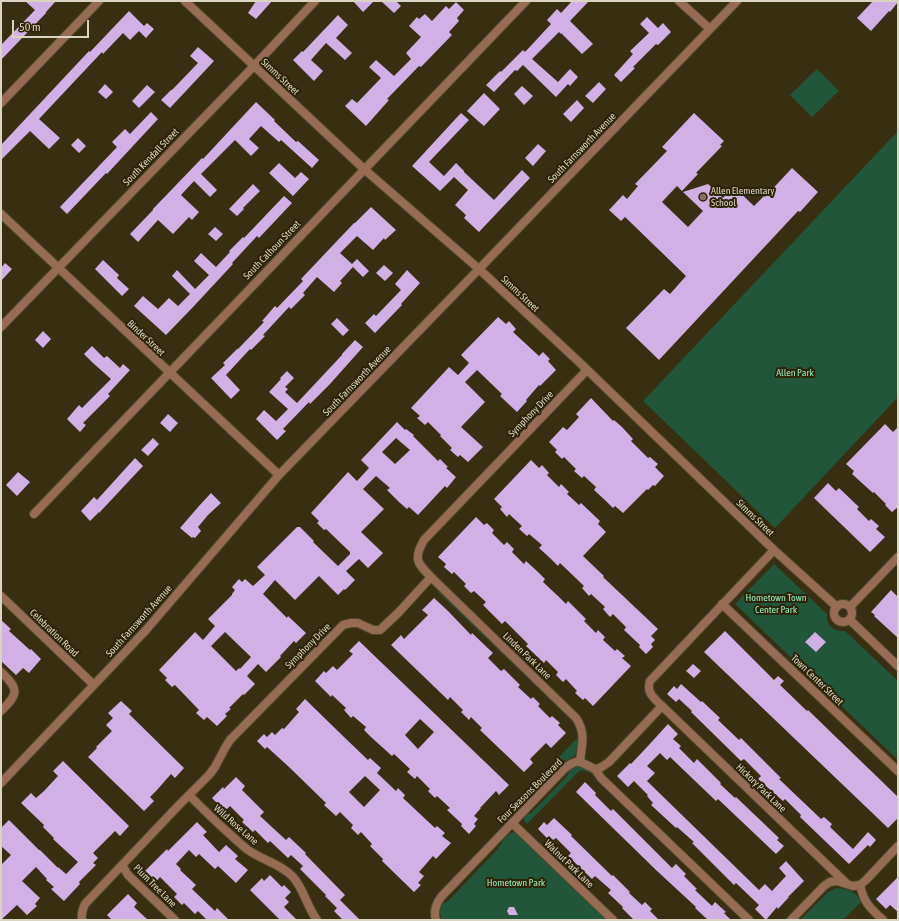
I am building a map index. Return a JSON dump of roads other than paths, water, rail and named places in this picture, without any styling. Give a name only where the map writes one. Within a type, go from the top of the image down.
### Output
[{"type":"street","points":[[1,103],[99,1]]},
{"type":"street","name":"Simms Street","points":[[185,1],[364,169],[479,270],[587,370],[774,550],[837,607]]},
{"type":"street","name":"South Kendall Street","points":[[1,327],[315,1]]},
{"type":"street","name":"South Calhoun Street","points":[[34,514],[526,1]]},
{"type":"street","points":[[679,1],[710,29]]},
{"type":"street","name":"South Farnsworth Avenue","points":[[1,783],[146,630],[279,475],[479,270],[737,1]]},
{"type":"street","name":"Binder Street","points":[[1,214],[279,475]]},
{"type":"street","name":"Symphony Drive","points":[[82,920],[82,909],[85,904],[209,774],[215,767],[230,740],[343,625],[358,623],[373,630],[380,630],[399,612],[431,577],[421,567],[417,559],[418,550],[424,540],[587,370]]},
{"type":"street","points":[[595,769],[600,768],[609,762],[662,706],[650,694],[650,681],[774,550]]},
{"type":"street","points":[[850,607],[898,557]]},
{"type":"street","name":"Linden Park Lane","points":[[431,577],[576,718],[583,730],[580,762]]},
{"type":"street","name":"Celebration Road","points":[[1,596],[94,685]]},
{"type":"street","name":"Town Center Street","points":[[722,604],[898,771]]},
{"type":"street","points":[[844,604],[850,607],[852,613],[850,620],[843,623],[837,621],[834,615],[835,609],[844,604]]},
{"type":"street","points":[[850,620],[898,666]]},
{"type":"street","points":[[1,672],[10,682],[14,691],[14,696],[1,711]]},
{"type":"street","name":"Hickory Park Lane","points":[[662,706],[847,884]]},
{"type":"street","points":[[580,762],[595,769],[601,778],[749,920]]},
{"type":"street","name":"Four Seasons Boulevard","points":[[436,920],[434,913],[441,897],[564,769],[570,764],[580,762]]},
{"type":"street","name":"Wild Rose Lane","points":[[189,795],[238,843],[256,855],[287,871],[298,884],[312,914],[317,920]]},
{"type":"street","name":"Walnut Park Lane","points":[[512,823],[613,920]]},
{"type":"street","points":[[791,920],[824,886],[830,882],[837,881],[853,886],[860,885],[898,846]]},
{"type":"street","name":"Plum Tree Lane","points":[[122,865],[128,876],[174,920]]},
{"type":"street","points":[[860,885],[865,900],[870,908],[883,920]]},
{"type":"place","name":"Allen Elementary School","points":[[703,197]]},
{"type":"park label","name":"Allen Park","points":[[795,373]]},
{"type":"park label","name":"Hometown Town Center Park","points":[[776,604]]},
{"type":"park label","name":"Hometown Park","points":[[516,883]]}]
